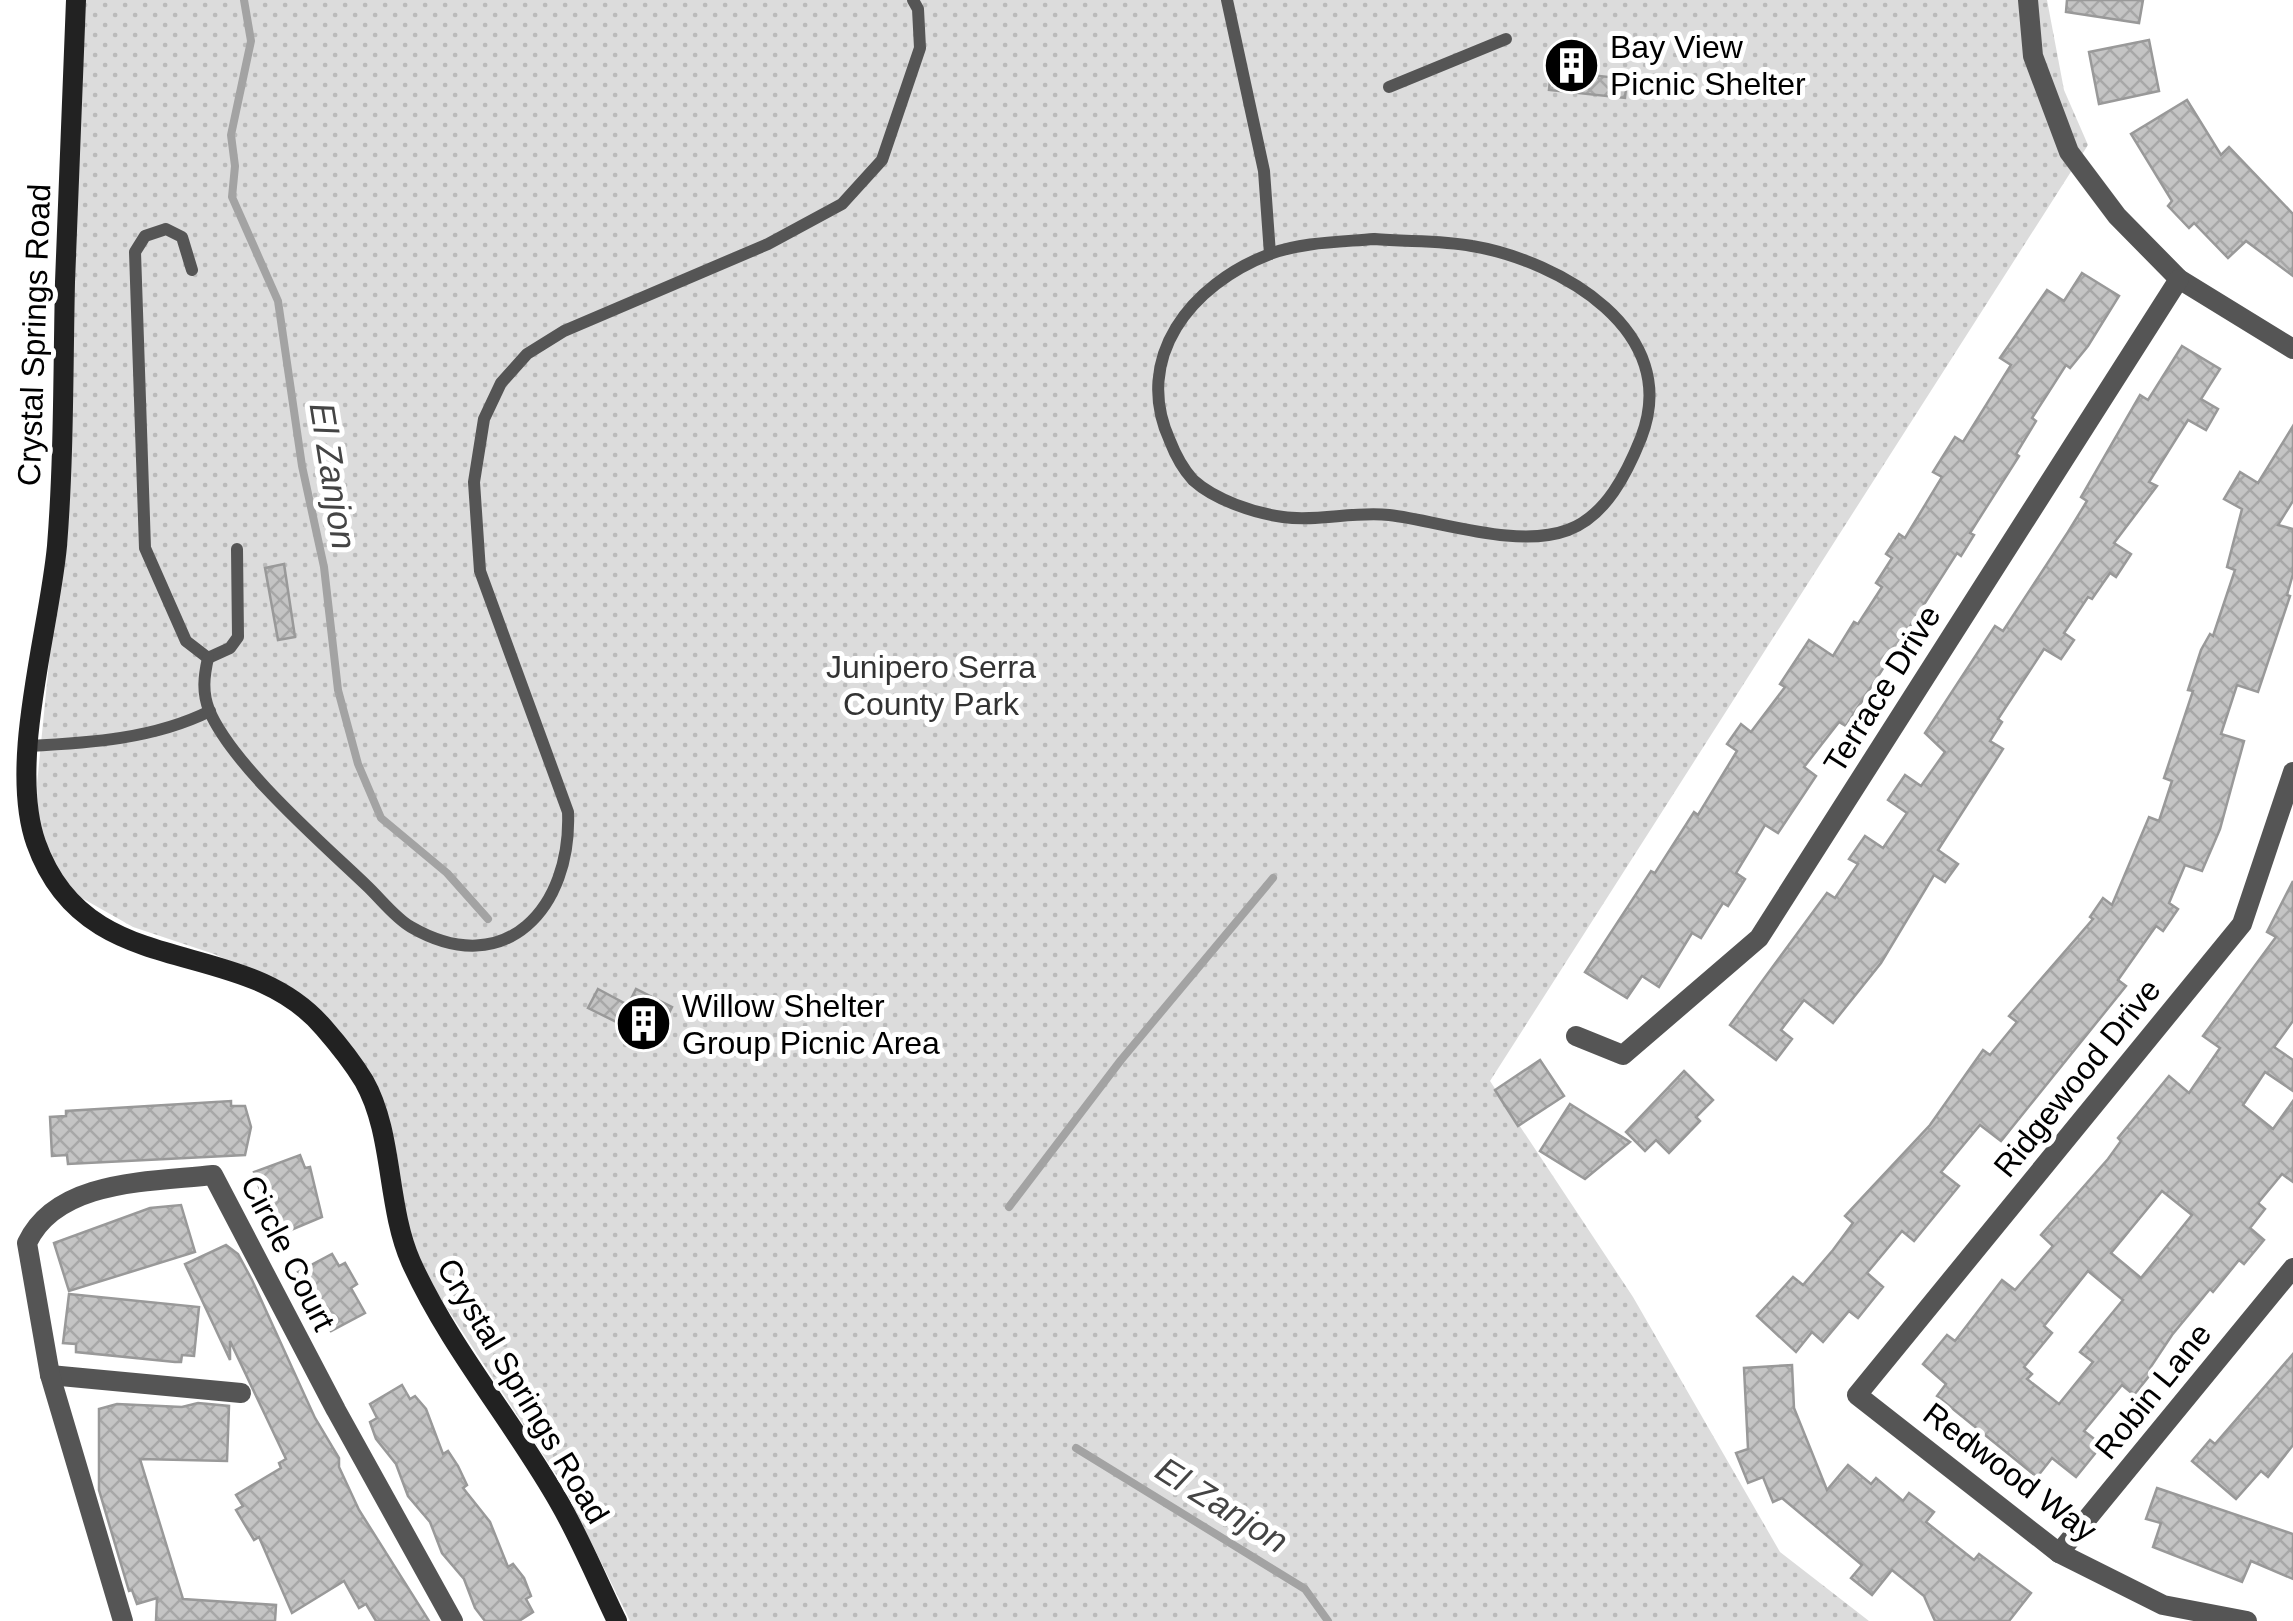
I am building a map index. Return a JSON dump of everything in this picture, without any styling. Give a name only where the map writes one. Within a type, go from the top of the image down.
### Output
[{"type":"street","name":"Crystal Springs Road","points":[[76,0],[56,547],[28,746],[26,800],[35,842],[51,878],[74,908],[108,932],[145,948],[253,978],[290,996],[322,1025],[364,1082],[376,1113],[394,1212],[410,1260],[433,1305],[560,1504],[617,1621]]},
{"type":"street","points":[[2028,0],[2033,56],[2070,152],[2117,216],[2179,279],[2293,349]]},
{"type":"street","name":"Terrace Drive","points":[[1576,1036],[1623,1055],[1760,938],[2179,279]]},
{"type":"street","name":"Ridgewood Drive","points":[[1857,1394],[2242,924],[2293,772]]},
{"type":"street","name":"Circle Court","points":[[123,1621],[50,1376],[27,1244],[37,1224],[55,1206],[115,1187],[213,1175],[336,1410],[454,1621]]},
{"type":"street","name":"Robin Lane","points":[[2059,1553],[2293,1268]]},
{"type":"street","points":[[50,1376],[241,1393]]},
{"type":"street","name":"Redwood Way","points":[[1857,1394],[2059,1553],[2162,1605],[2247,1621]]},
{"type":"lane","points":[[208,658],[203,683],[210,711],[276,798],[410,926],[470,948],[512,936],[540,914],[560,882],[570,849],[568,812],[480,570],[474,528],[474,482],[484,419],[501,382],[527,354],[564,330],[768,244],[842,204],[882,160],[920,48],[914,0]]},
{"type":"lane","points":[[1227,0],[1264,171],[1270,254]]},
{"type":"lane","points":[[1389,87],[1506,39]]},
{"type":"lane","points":[[192,270],[182,236],[166,229],[145,236],[135,252],[145,548],[186,641],[208,658]]},
{"type":"lane","points":[[1374,240],[1469,245],[1557,272],[1607,306],[1641,354],[1650,392],[1643,435],[1608,500],[1567,530],[1491,532],[1386,514],[1284,518],[1233,504],[1194,480],[1158,414],[1159,360],[1187,311],[1208,289],[1270,254],[1316,244],[1374,240]]},
{"type":"lane","points":[[208,658],[230,648],[238,636],[237,548]]},
{"type":"lane","points":[[28,746],[84,743],[180,726],[210,711]]},
{"type":"green space","name":"Junipero Serra County Park","points":[[84,0],[2047,0],[2064,90],[2088,145],[1490,1081],[1633,1297],[1780,1552],[1869,1621],[630,1621],[563,1485],[433,1287],[409,1241],[396,1150],[380,1094],[280,984],[214,954],[133,927],[80,897],[53,866],[38,818],[37,784],[67,480]]},
{"type":"building","points":[[2067,0],[2143,0],[2139,23],[2066,12]]},
{"type":"building","points":[[2149,40],[2159,91],[2099,104],[2089,52]]},
{"type":"building","name":"Bay View Picnic Shelter","points":[[1553,51],[1592,55],[1590,75],[1627,79],[1625,98],[1549,90]]},
{"type":"building","points":[[2187,100],[2221,155],[2229,147],[2293,214],[2293,276],[2246,241],[2228,258],[2194,223],[2189,228],[2168,206],[2172,201],[2131,134]]},
{"type":"building","points":[[2082,273],[2119,296],[2088,346],[2070,368],[2066,365],[2032,418],[2036,421],[2016,454],[2019,456],[1970,533],[1974,535],[1961,556],[1957,553],[1846,726],[1839,722],[1804,767],[1816,776],[1778,833],[1765,825],[1736,873],[1745,879],[1728,906],[1723,903],[1701,938],[1692,933],[1659,987],[1642,976],[1627,998],[1585,972],[1651,871],[1655,873],[1694,812],[1698,815],[1737,751],[1727,744],[1741,724],[1751,732],[1785,687],[1780,684],[1809,640],[1833,656],[1854,622],[1858,624],[1882,587],[1876,583],[1892,558],[1886,554],[1899,534],[1905,538],[1942,477],[1933,472],[1955,437],[1963,442],[2011,365],[2000,358],[2047,290],[2064,301]]},
{"type":"building","points":[[2182,346],[2220,369],[2201,399],[2218,409],[2206,430],[2188,420],[2149,482],[2157,486],[2114,543],[2131,554],[2116,577],[2110,573],[2092,599],[2088,597],[2064,633],[2074,640],[2061,659],[2044,649],[1998,719],[2002,722],[1990,741],[2003,749],[1938,850],[1958,864],[1945,882],[1934,875],[1881,963],[1833,1023],[1804,1000],[1781,1030],[1792,1039],[1776,1060],[1730,1025],[1827,893],[1835,898],[1858,864],[1849,859],[1865,836],[1883,848],[1907,813],[1888,800],[1905,775],[1921,786],[1945,752],[1925,733],[1995,626],[2003,631],[2087,501],[2081,497],[2140,395],[2148,400]]},
{"type":"building","points":[[2293,426],[2293,501],[2278,525],[2293,529],[2293,574],[2287,595],[2290,596],[2258,692],[2237,685],[2221,734],[2244,741],[2220,829],[2202,871],[2185,865],[2169,903],[2178,909],[2163,931],[2156,926],[2118,980],[2126,986],[2001,1141],[1980,1125],[1941,1172],[1959,1186],[1914,1241],[1902,1231],[1867,1273],[1883,1287],[1858,1318],[1849,1311],[1823,1342],[1812,1332],[1796,1352],[1757,1316],[1793,1277],[1803,1285],[1833,1250],[1853,1223],[1845,1216],[1930,1125],[1983,1050],[1990,1055],[2017,1022],[2009,1016],[2093,919],[2090,917],[2103,898],[2112,905],[2149,817],[2159,821],[2172,781],[2164,778],[2193,691],[2188,690],[2201,650],[2210,634],[2213,636],[2235,570],[2227,567],[2242,509],[2224,499],[2240,472],[2258,483]]},
{"type":"building","points":[[284,564],[295,637],[278,640],[265,568]]},
{"type":"building","points":[[2293,881],[2293,1021],[2274,1047],[2293,1060],[2293,1091],[2265,1072],[2243,1105],[2273,1129],[2293,1101],[2293,1182],[2282,1174],[2258,1203],[2265,1209],[2250,1228],[2264,1240],[2244,1264],[2239,1260],[2213,1292],[2210,1289],[2172,1335],[2150,1368],[2153,1371],[2134,1395],[2122,1385],[2084,1431],[2102,1445],[2076,1477],[2052,1458],[2037,1477],[1937,1396],[1946,1384],[1923,1364],[1947,1335],[1955,1341],[2002,1280],[2015,1290],[2053,1246],[2041,1235],[2108,1159],[2121,1141],[2118,1138],[2169,1076],[2189,1093],[2220,1048],[2203,1036],[2276,937],[2267,932]],"holes":[[[2162,1191],[2192,1215],[2141,1278],[2111,1253]],[[2088,1271],[2123,1300],[2080,1352],[2093,1362],[2059,1404],[2027,1379],[2032,1374],[2024,1367],[2052,1333],[2044,1326]]]},
{"type":"building","name":"Willow Shelter Group Picnic Area","points":[[598,989],[628,1005],[636,989],[672,1007],[655,1041],[588,1008]]},
{"type":"building","points":[[1540,1060],[1564,1096],[1518,1126],[1495,1090]]},
{"type":"building","points":[[1684,1071],[1713,1100],[1696,1117],[1700,1121],[1669,1153],[1656,1140],[1645,1151],[1626,1132]]},
{"type":"building","points":[[231,1101],[231,1106],[245,1106],[251,1127],[245,1155],[68,1164],[67,1155],[52,1156],[50,1117],[66,1116],[66,1111]]},
{"type":"building","points":[[1570,1104],[1630,1142],[1585,1179],[1540,1151]]},
{"type":"building","points":[[300,1155],[305,1168],[310,1167],[322,1217],[286,1232],[280,1216],[270,1219],[254,1172]]},
{"type":"building","points":[[181,1205],[195,1252],[69,1291],[54,1243],[150,1208]]},
{"type":"building","points":[[226,1245],[238,1254],[252,1280],[315,1418],[339,1458],[339,1467],[359,1510],[429,1621],[376,1621],[366,1604],[359,1608],[344,1581],[292,1613],[259,1537],[254,1540],[236,1510],[243,1506],[236,1495],[281,1468],[279,1463],[286,1459],[230,1341],[230,1360],[185,1264]]},
{"type":"building","points":[[332,1254],[339,1266],[345,1263],[357,1284],[351,1288],[365,1313],[331,1331],[323,1318],[314,1323],[296,1291],[305,1286],[298,1272]]},
{"type":"building","points":[[69,1294],[199,1307],[194,1356],[182,1355],[181,1362],[175,1362],[76,1352],[76,1344],[63,1343]]},
{"type":"building","points":[[2293,1354],[2293,1445],[2268,1477],[2261,1471],[2236,1499],[2192,1461],[2210,1440],[2215,1444]]},
{"type":"building","points":[[1792,1365],[1794,1408],[1827,1490],[1848,1465],[1871,1484],[1876,1478],[1903,1501],[1909,1493],[1934,1512],[1926,1522],[1974,1560],[1979,1554],[2031,1593],[2009,1621],[1935,1621],[1924,1596],[1892,1570],[1872,1595],[1851,1578],[1862,1565],[1782,1498],[1773,1502],[1763,1477],[1748,1483],[1736,1453],[1748,1449],[1744,1368]]},
{"type":"building","points":[[402,1385],[410,1399],[415,1396],[426,1409],[443,1454],[448,1451],[458,1466],[467,1485],[463,1488],[490,1522],[508,1567],[513,1564],[524,1578],[531,1596],[526,1599],[533,1612],[519,1621],[485,1621],[475,1608],[464,1579],[442,1553],[430,1522],[408,1496],[396,1464],[376,1439],[370,1422],[377,1418],[370,1404]]},
{"type":"building","points":[[198,1403],[229,1406],[227,1461],[140,1459],[183,1599],[276,1605],[275,1621],[156,1621],[157,1598],[137,1604],[132,1590],[129,1591],[99,1490],[99,1409],[117,1404],[182,1407]]},
{"type":"building","points":[[2157,1488],[2293,1534],[2293,1579],[2251,1561],[2242,1582],[2153,1547],[2161,1523],[2146,1519]]},
{"type":"waterway","name":"El Zanjon","points":[[244,0],[251,41],[231,135],[235,166],[232,197],[278,301],[302,466],[324,567],[338,690],[358,764],[381,818],[447,873],[488,919]]},
{"type":"waterway","points":[[1009,1207],[1121,1060],[1273,878]]},
{"type":"waterway","name":"El Zanjon","points":[[1076,1448],[1305,1589],[1328,1621]]},
{"type":"place","name":"Bay View Picnic Shelter","points":[[1571,65]]},
{"type":"place","name":"Willow Shelter Group Picnic Area","points":[[643,1024]]}]
